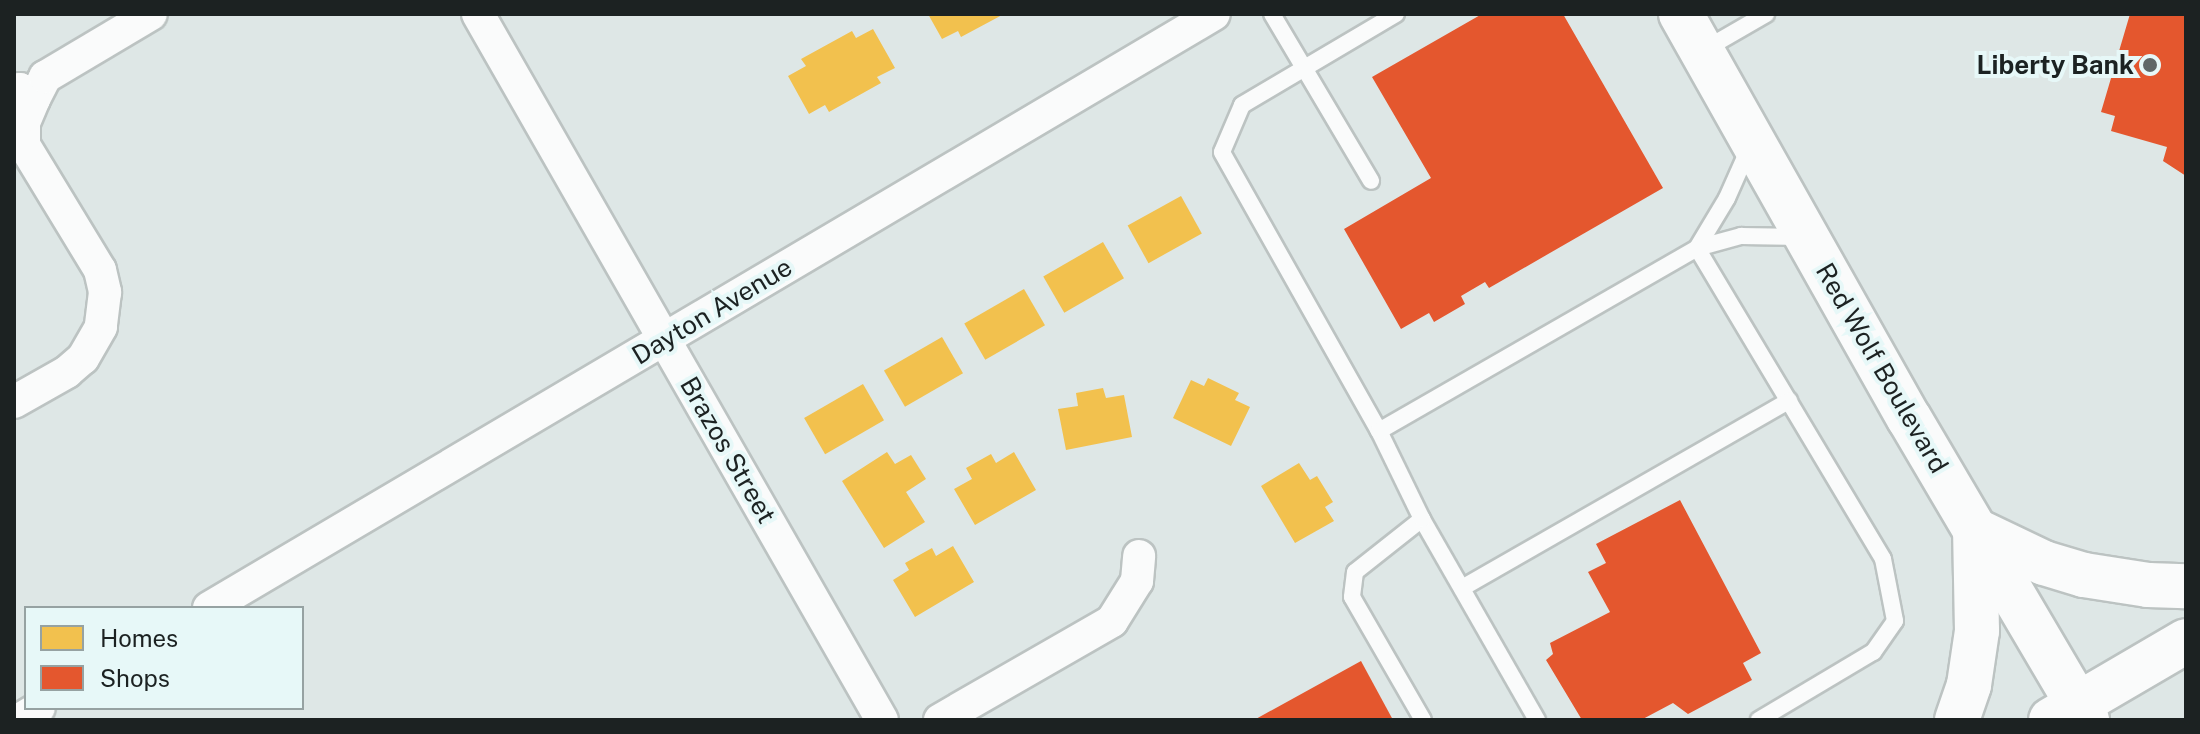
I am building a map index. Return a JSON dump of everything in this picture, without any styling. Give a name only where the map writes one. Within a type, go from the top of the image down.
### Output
[{"type":"main road","name":"Red Wolf Boulevard","points":[[1691,32],[1975,530],[2072,715]]},
{"type":"main road","points":[[1957,720],[1969,685],[1977,631],[1975,530],[2044,563],[2084,575],[2148,585],[2186,586]]},
{"type":"main road","points":[[2072,715],[2186,641]]},
{"type":"street","points":[[14,402],[67,372],[83,358],[101,327],[105,292],[100,270],[24,145],[24,94],[45,77],[151,14]]},
{"type":"street","name":"Brazos Street","points":[[478,14],[882,720]]},
{"type":"street","name":"Dayton Avenue","points":[[212,606],[1214,14]]},
{"type":"street","points":[[940,720],[1112,621],[1137,581],[1139,556]]},
{"type":"lane","points":[[1272,14],[1371,181]]},
{"type":"lane","points":[[1396,14],[1242,105],[1222,152],[1379,431],[1422,519],[1537,720]]},
{"type":"lane","points":[[1691,32],[1766,14]]},
{"type":"lane","points":[[1697,248],[1727,198],[1752,140]]},
{"type":"lane","points":[[1379,431],[1697,248],[1741,236],[1807,238]]},
{"type":"lane","points":[[1697,248],[1883,559],[1895,621],[1873,652],[1759,720]]},
{"type":"lane","points":[[1462,588],[1789,401]]},
{"type":"lane","points":[[1422,519],[1355,572],[1352,597],[1423,720]]},
{"type":"building: Homes","points":[[928,14],[1004,14],[961,37],[958,31],[942,39]]},
{"type":"building: Homes","points":[[873,29],[895,68],[877,77],[881,83],[829,112],[825,105],[809,114],[788,76],[806,66],[801,59],[852,31],[856,38]]},
{"type":"building: Homes","points":[[1181,196],[1202,234],[1148,263],[1128,226]]},
{"type":"building: Homes","points":[[1103,242],[1124,278],[1064,313],[1043,276]]},
{"type":"building: Homes","points":[[1024,289],[1045,325],[985,360],[964,324]]},
{"type":"building: Homes","points":[[942,337],[963,373],[905,407],[884,370]]},
{"type":"building: Homes","points":[[1208,378],[1239,393],[1235,400],[1250,407],[1231,446],[1173,418],[1191,380],[1204,386]]},
{"type":"building: Homes","points":[[863,384],[884,420],[825,454],[804,418]]},
{"type":"building: Homes","points":[[1103,388],[1106,398],[1124,395],[1132,437],[1066,450],[1058,409],[1078,406],[1076,393]]},
{"type":"building: Homes","points":[[887,452],[895,464],[911,455],[926,479],[906,492],[925,522],[884,548],[842,481]]},
{"type":"building: Homes","points":[[1014,452],[1036,490],[975,525],[954,489],[972,479],[966,468],[991,454],[996,463]]},
{"type":"building: Homes","points":[[1299,463],[1310,480],[1317,476],[1333,502],[1325,507],[1334,521],[1295,543],[1261,486]]},
{"type":"building: Homes","points":[[953,546],[974,582],[915,617],[893,580],[909,570],[905,563],[932,548],[936,556]]},
{"type":"building: Shops","points":[[1482,14],[1563,14],[1663,188],[1489,288],[1485,282],[1461,296],[1465,304],[1434,322],[1429,313],[1401,329],[1344,229],[1431,178],[1372,77]]},
{"type":"building: Shops","name":"Liberty Bank","points":[[2130,14],[2186,14],[2186,176],[2163,161],[2167,147],[2111,131],[2115,116],[2101,112]]},
{"type":"building: Shops","points":[[1680,500],[1761,653],[1743,663],[1752,680],[1688,714],[1673,703],[1641,720],[1582,720],[1546,660],[1553,654],[1550,643],[1610,612],[1588,572],[1606,563],[1596,544]]},
{"type":"building: Shops","points":[[1361,661],[1393,720],[1254,720]]},
{"type":"place","name":"Liberty Bank","points":[[2150,65]]}]
